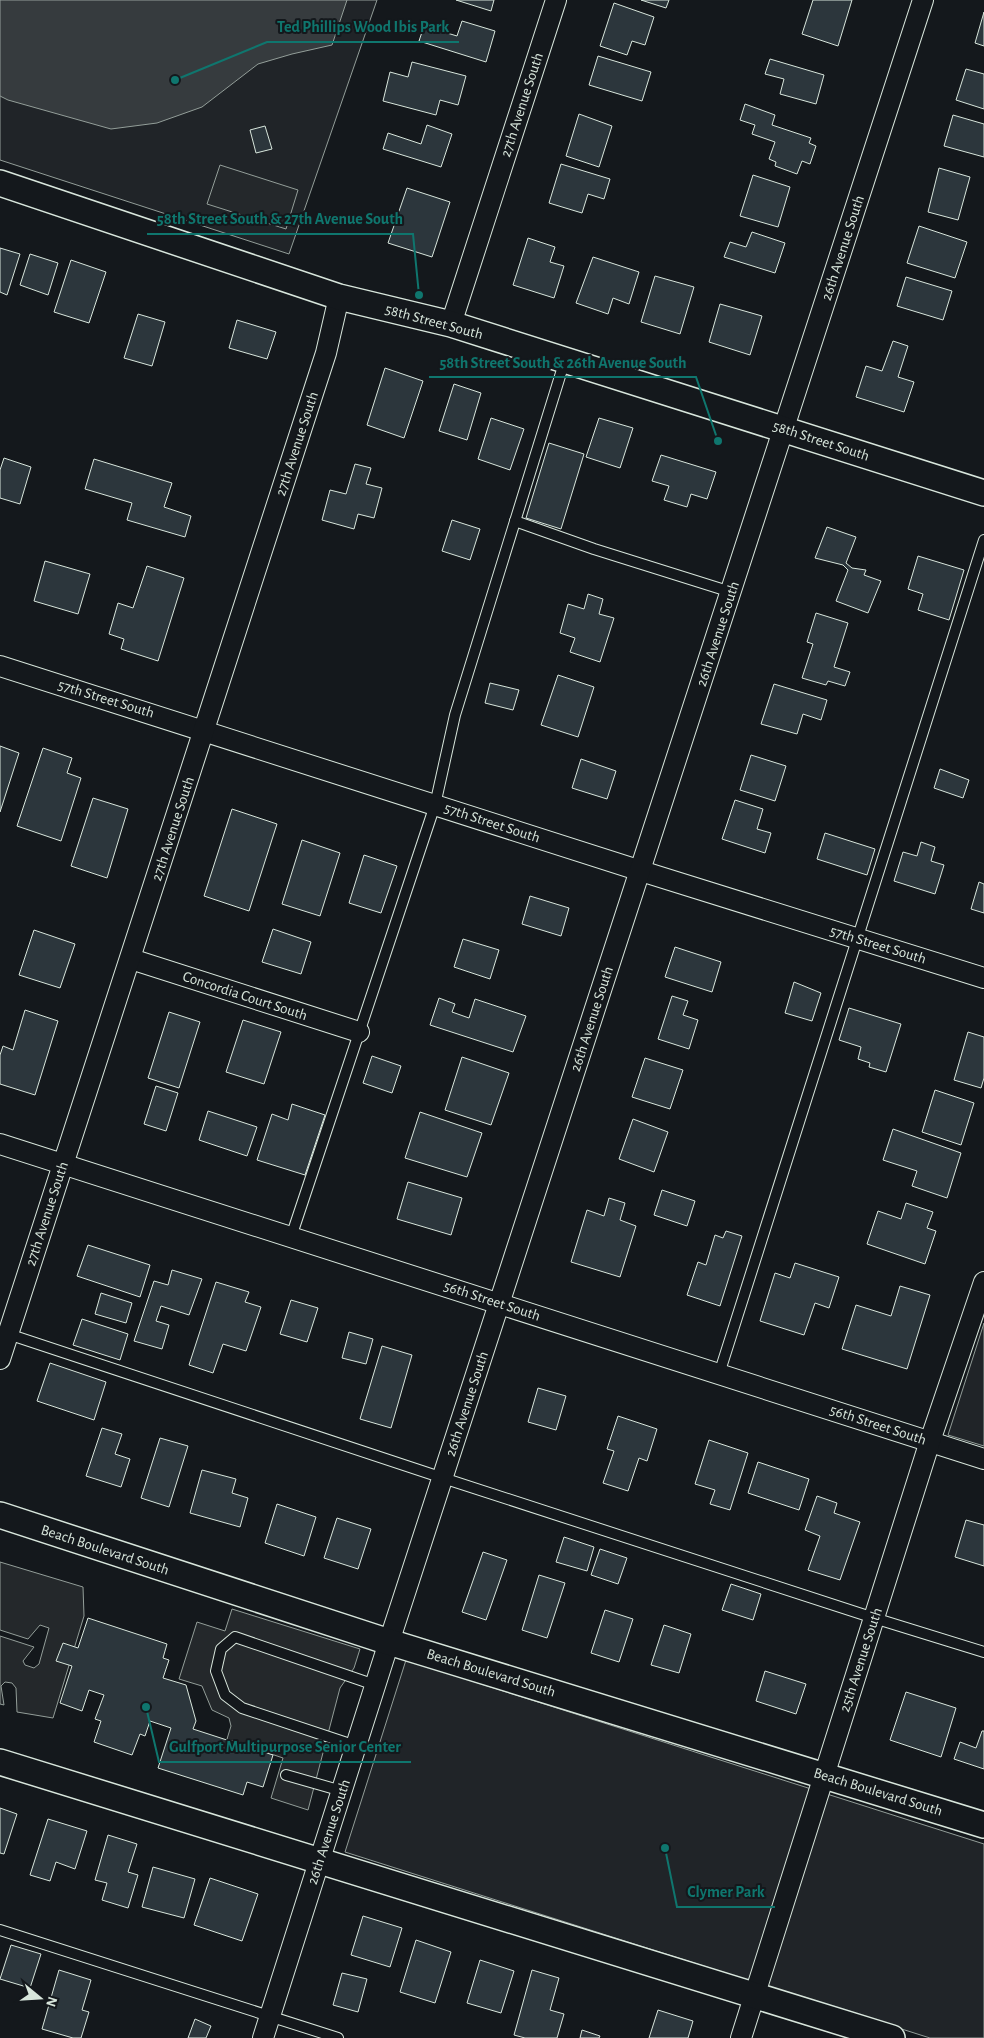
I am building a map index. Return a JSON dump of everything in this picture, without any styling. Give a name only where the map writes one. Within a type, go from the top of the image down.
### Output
[{"type":"street","name":"27th Avenue South","points":[[451,324],[556,0]]},
{"type":"street","name":"26th Avenue South","points":[[263,2038],[389,1642],[923,0]]},
{"type":"street","name":"58th Street South","points":[[0,183],[339,297],[451,324],[984,493]]},
{"type":"street","name":"27th Avenue South","points":[[0,1359],[4,1333],[63,1164],[131,959],[326,353],[339,297]]},
{"type":"street","name":"57th Street South","points":[[0,666],[641,871],[984,978]]},
{"type":"street","name":"Concordia Court South","points":[[131,959],[358,1032]]},
{"type":"street","name":"56th Street South","points":[[0,1144],[984,1459]]},
{"type":"street","name":"25th Avenue South","points":[[741,2038],[930,1442],[984,1282]]},
{"type":"street","name":"Beach Boulevard South","points":[[0,1515],[389,1642],[984,1825]]},
{"type":"street","points":[[0,1762],[892,2038]]},
{"type":"lane","points":[[291,1237],[435,804],[455,715],[565,360]]},
{"type":"lane","points":[[515,521],[594,549],[731,592]]},
{"type":"lane","points":[[718,1374],[984,540]]},
{"type":"lane","points":[[4,1333],[443,1478],[984,1652]]},
{"type":"lane","points":[[356,1746],[242,1708],[225,1694],[216,1671],[222,1649],[235,1638],[376,1685]]},
{"type":"lane","points":[[286,1775],[342,1791]]},
{"type":"lane","points":[[0,1930],[338,2038]]},
{"type":"shaded area","points":[[0,0],[377,0],[289,254],[0,160]]},
{"type":"shaded area","points":[[0,0],[347,0],[332,45],[258,64],[202,107],[157,123],[111,129],[8,100],[0,96]]},
{"type":"shaded area","points":[[220,165],[298,190],[286,229],[207,204]]},
{"type":"shaded area","points":[[984,1323],[984,1446],[948,1435]]},
{"type":"shaded area","points":[[0,1562],[83,1587],[84,1616],[53,1718],[17,1712],[16,1688],[12,1683],[5,1682],[1,1686],[4,1705],[0,1704],[0,1636],[34,1647],[23,1661],[25,1665],[34,1668],[39,1664],[49,1628],[40,1625],[28,1639],[0,1630]]},
{"type":"shaded area","points":[[232,1609],[360,1649],[354,1668],[340,1688],[308,1810],[271,1798],[283,1758],[227,1739],[231,1726],[229,1718],[212,1710],[202,1686],[179,1679],[197,1622],[225,1631]]},
{"type":"shaded area","points":[[406,1660],[984,1844],[984,2038],[930,2038],[345,1852]]},
{"type":"building","points":[[456,0],[494,0],[491,11]]},
{"type":"building","points":[[641,0],[669,0],[666,8]]},
{"type":"building","points":[[813,0],[852,0],[838,46],[802,34]]},
{"type":"building","points":[[614,3],[654,17],[645,45],[632,41],[627,55],[600,46]]},
{"type":"building","points":[[984,12],[984,46],[975,43]]},
{"type":"building","points":[[462,21],[495,31],[486,62],[419,41],[424,26],[457,36]]},
{"type":"building","points":[[598,56],[651,72],[642,101],[589,85]]},
{"type":"building","points":[[770,59],[824,75],[816,104],[780,94],[784,79],[765,74]]},
{"type":"building","points":[[412,62],[466,76],[458,105],[440,100],[436,115],[383,101],[390,72],[408,77]]},
{"type":"building","points":[[966,69],[984,74],[984,109],[956,100]]},
{"type":"building","points":[[745,104],[775,115],[772,125],[811,138],[809,143],[816,146],[810,164],[802,161],[797,174],[775,166],[776,162],[769,159],[775,142],[752,134],[755,125],[740,120]]},
{"type":"building","points":[[579,114],[612,126],[599,167],[566,156]]},
{"type":"building","points":[[953,115],[984,124],[984,157],[944,146]]},
{"type":"building","points":[[427,125],[452,134],[441,167],[383,149],[388,133],[421,144]]},
{"type":"building","points":[[265,126],[272,149],[256,153],[250,130]]},
{"type":"building","points":[[561,164],[610,179],[604,199],[588,194],[582,213],[549,203]]},
{"type":"building","points":[[939,168],[970,177],[958,220],[928,212]]},
{"type":"building","points":[[753,175],[790,187],[778,227],[740,216]]},
{"type":"building","points":[[407,188],[450,202],[432,257],[388,243]]},
{"type":"building","points":[[919,226],[967,242],[955,278],[907,263]]},
{"type":"building","points":[[752,232],[785,243],[775,273],[724,257],[730,242],[746,247]]},
{"type":"building","points":[[528,238],[555,247],[550,262],[564,266],[554,298],[513,285]]},
{"type":"building","points":[[0,248],[20,254],[7,295],[0,292]]},
{"type":"building","points":[[30,254],[58,263],[48,295],[20,285]]},
{"type":"building","points":[[593,257],[639,272],[629,304],[613,298],[608,314],[576,303]]},
{"type":"building","points":[[71,260],[106,272],[89,323],[54,312]]},
{"type":"building","points":[[655,276],[694,287],[680,334],[641,322]]},
{"type":"building","points":[[906,277],[952,291],[943,320],[897,306]]},
{"type":"building","points":[[720,304],[762,316],[750,355],[709,342]]},
{"type":"building","points":[[138,314],[165,322],[152,366],[124,358]]},
{"type":"building","points":[[237,320],[276,332],[267,359],[229,348]]},
{"type":"building","points":[[893,341],[908,346],[898,377],[914,382],[904,412],[856,397],[866,366],[882,371]]},
{"type":"building","points":[[385,368],[423,381],[404,438],[367,425]]},
{"type":"building","points":[[454,384],[481,393],[467,440],[439,431]]},
{"type":"building","points":[[491,418],[524,429],[510,470],[478,459]]},
{"type":"building","points":[[599,418],[633,428],[620,468],[586,457]]},
{"type":"building","points":[[549,443],[584,454],[561,529],[526,518]]},
{"type":"building","points":[[661,455],[716,472],[707,499],[691,494],[687,507],[664,500],[669,486],[652,481]]},
{"type":"building","points":[[4,458],[31,467],[20,504],[0,498],[0,470]]},
{"type":"building","points":[[94,459],[172,483],[164,507],[191,516],[185,537],[127,520],[132,503],[85,489]]},
{"type":"building","points":[[355,464],[371,468],[366,484],[382,488],[374,518],[358,514],[354,529],[322,520],[330,490],[346,494]]},
{"type":"building","points":[[452,520],[480,529],[470,560],[442,551]]},
{"type":"building","points":[[827,527],[856,537],[846,563],[852,568],[866,570],[864,575],[881,581],[868,613],[836,601],[848,570],[843,565],[815,558]]},
{"type":"building","points":[[918,556],[964,570],[949,620],[918,610],[923,594],[908,589]]},
{"type":"building","points":[[45,561],[90,574],[78,614],[34,601]]},
{"type":"building","points":[[147,566],[184,578],[158,661],[121,649],[124,639],[109,634],[118,603],[133,608]]},
{"type":"building","points":[[588,594],[603,599],[599,614],[614,618],[600,662],[570,652],[575,638],[560,633],[568,604],[584,609]]},
{"type":"building","points":[[816,613],[848,623],[834,667],[850,672],[845,686],[828,681],[826,685],[802,678],[813,644],[807,642]]},
{"type":"building","points":[[558,675],[594,687],[578,737],[541,725]]},
{"type":"building","points":[[490,683],[519,690],[513,710],[485,703]]},
{"type":"building","points":[[774,684],[827,700],[821,720],[803,714],[797,734],[761,724]]},
{"type":"building","points":[[0,746],[19,753],[0,812]]},
{"type":"building","points":[[43,748],[72,758],[67,773],[81,778],[61,841],[17,826]]},
{"type":"building","points":[[751,755],[786,766],[775,801],[740,790]]},
{"type":"building","points":[[581,759],[616,771],[607,799],[572,788]]},
{"type":"building","points":[[940,769],[969,780],[963,798],[934,788]]},
{"type":"building","points":[[93,798],[128,809],[107,878],[71,866]]},
{"type":"building","points":[[735,800],[763,809],[757,829],[771,833],[765,853],[722,839]]},
{"type":"building","points":[[232,809],[277,824],[249,911],[204,896]]},
{"type":"building","points":[[825,833],[875,849],[867,875],[817,859]]},
{"type":"building","points":[[302,840],[340,853],[320,916],[282,904]]},
{"type":"building","points":[[921,842],[935,847],[931,861],[944,865],[935,894],[894,881],[903,852],[917,856]]},
{"type":"building","points":[[364,855],[397,866],[381,913],[349,903]]},
{"type":"building","points":[[979,882],[984,884],[984,913],[971,909]]},
{"type":"building","points":[[530,896],[569,908],[561,936],[522,924]]},
{"type":"building","points":[[273,929],[311,942],[301,974],[262,962]]},
{"type":"building","points":[[34,930],[75,944],[60,988],[19,975]]},
{"type":"building","points":[[463,939],[499,950],[490,979],[454,967]]},
{"type":"building","points":[[675,947],[721,962],[712,992],[665,977]]},
{"type":"building","points":[[794,982],[821,993],[812,1021],[785,1013]]},
{"type":"building","points":[[672,996],[688,1001],[683,1015],[698,1020],[689,1049],[658,1039]]},
{"type":"building","points":[[439,998],[455,1004],[452,1012],[469,1018],[475,999],[526,1016],[513,1052],[430,1025]]},
{"type":"building","points":[[849,1008],[901,1024],[886,1072],[869,1067],[870,1063],[858,1059],[861,1047],[839,1040]]},
{"type":"building","points":[[25,1010],[58,1021],[35,1095],[0,1084],[0,1055],[3,1046],[13,1050]]},
{"type":"building","points":[[169,1012],[200,1022],[179,1088],[148,1078]]},
{"type":"building","points":[[243,1020],[281,1032],[264,1084],[226,1072]]},
{"type":"building","points":[[968,1032],[984,1037],[984,1078],[981,1088],[954,1080]]},
{"type":"building","points":[[372,1056],[401,1066],[392,1093],[363,1083]]},
{"type":"building","points":[[462,1057],[509,1073],[491,1125],[445,1110]]},
{"type":"building","points":[[645,1058],[683,1070],[670,1109],[632,1097]]},
{"type":"building","points":[[156,1086],[178,1093],[166,1131],[144,1124]]},
{"type":"building","points":[[935,1090],[974,1103],[961,1145],[922,1132]]},
{"type":"building","points":[[292,1104],[325,1115],[305,1175],[257,1160],[272,1114],[288,1120]]},
{"type":"building","points":[[208,1111],[257,1127],[247,1156],[199,1140]]},
{"type":"building","points":[[420,1112],[482,1133],[467,1177],[405,1158]]},
{"type":"building","points":[[633,1119],[668,1132],[654,1172],[619,1159]]},
{"type":"building","points":[[893,1129],[961,1153],[947,1198],[912,1186],[917,1171],[883,1160]]},
{"type":"building","points":[[408,1182],[462,1198],[451,1235],[397,1219]]},
{"type":"building","points":[[662,1190],[695,1201],[687,1226],[654,1215]]},
{"type":"building","points":[[609,1198],[625,1203],[620,1220],[636,1226],[620,1277],[571,1262],[587,1210],[604,1216]]},
{"type":"building","points":[[906,1203],[933,1212],[927,1228],[936,1231],[925,1264],[867,1244],[878,1211],[901,1219]]},
{"type":"building","points":[[726,1231],[742,1236],[720,1306],[687,1295],[698,1262],[706,1265],[715,1235],[723,1238]]},
{"type":"building","points":[[88,1245],[150,1265],[140,1297],[77,1276]]},
{"type":"building","points":[[795,1263],[839,1277],[829,1308],[815,1303],[804,1335],[760,1321],[775,1273],[790,1278]]},
{"type":"building","points":[[172,1270],[202,1279],[189,1315],[161,1306],[156,1321],[169,1325],[162,1349],[134,1341],[154,1281],[168,1285]]},
{"type":"building","points":[[216,1282],[249,1292],[245,1302],[261,1307],[246,1351],[223,1344],[213,1373],[189,1365]]},
{"type":"building","points":[[900,1286],[930,1295],[907,1369],[842,1349],[856,1305],[891,1316]]},
{"type":"building","points":[[101,1293],[132,1303],[126,1323],[95,1314]]},
{"type":"building","points":[[291,1300],[318,1308],[307,1342],[280,1334]]},
{"type":"building","points":[[82,1319],[128,1334],[120,1360],[73,1345]]},
{"type":"building","points":[[349,1332],[373,1339],[366,1364],[342,1358]]},
{"type":"building","points":[[382,1346],[412,1355],[391,1428],[360,1419]]},
{"type":"building","points":[[50,1363],[106,1382],[94,1420],[37,1401]]},
{"type":"building","points":[[538,1388],[566,1396],[556,1430],[528,1422]]},
{"type":"building","points":[[618,1416],[657,1429],[647,1461],[639,1458],[628,1491],[603,1483],[614,1451],[607,1449]]},
{"type":"building","points":[[102,1428],[122,1434],[115,1454],[130,1459],[121,1487],[86,1476]]},
{"type":"building","points":[[160,1438],[188,1446],[169,1507],[141,1498]]},
{"type":"building","points":[[709,1440],[748,1453],[730,1510],[710,1504],[715,1490],[695,1484]]},
{"type":"building","points":[[758,1462],[809,1479],[799,1510],[748,1493]]},
{"type":"building","points":[[202,1470],[236,1479],[232,1493],[248,1498],[240,1527],[190,1513]]},
{"type":"building","points":[[817,1496],[837,1503],[834,1513],[860,1522],[840,1580],[808,1570],[820,1536],[805,1530]]},
{"type":"building","points":[[277,1504],[316,1517],[304,1556],[265,1543]]},
{"type":"building","points":[[337,1518],[371,1529],[358,1569],[324,1558]]},
{"type":"building","points":[[966,1520],[984,1525],[984,1566],[955,1557]]},
{"type":"building","points":[[564,1537],[594,1547],[587,1571],[556,1562]]},
{"type":"building","points":[[600,1549],[627,1558],[618,1584],[591,1575]]},
{"type":"building","points":[[483,1552],[507,1560],[486,1620],[462,1612]]},
{"type":"building","points":[[539,1575],[565,1583],[547,1638],[522,1630]]},
{"type":"building","points":[[731,1584],[761,1594],[753,1620],[722,1610]]},
{"type":"building","points":[[605,1610],[633,1619],[619,1662],[591,1653]]},
{"type":"building","points":[[88,1618],[167,1644],[163,1658],[169,1660],[163,1678],[186,1685],[196,1721],[193,1729],[273,1755],[263,1787],[247,1782],[243,1795],[158,1768],[171,1728],[150,1721],[145,1736],[140,1734],[132,1755],[94,1742],[101,1721],[95,1719],[104,1695],[89,1690],[82,1711],[60,1703],[72,1666],[56,1661],[63,1643],[78,1648]]},
{"type":"building","points":[[664,1625],[691,1634],[679,1673],[651,1665]]},
{"type":"building","points":[[765,1671],[806,1684],[796,1714],[756,1701]]},
{"type":"building","points":[[906,1692],[956,1708],[941,1757],[890,1740]]},
{"type":"building","points":[[982,1731],[984,1731],[984,1769],[954,1759],[960,1742],[976,1748]]},
{"type":"building","points":[[0,1808],[17,1814],[4,1854],[0,1853]]},
{"type":"building","points":[[48,1819],[87,1831],[75,1869],[56,1862],[50,1881],[30,1875]]},
{"type":"building","points":[[108,1835],[137,1844],[128,1872],[138,1875],[128,1908],[102,1900],[107,1883],[95,1880]]},
{"type":"building","points":[[153,1867],[195,1879],[184,1918],[142,1907]]},
{"type":"building","points":[[210,1878],[258,1894],[242,1941],[194,1925]]},
{"type":"building","points":[[363,1916],[402,1928],[390,1967],[351,1955]]},
{"type":"building","points":[[416,1940],[451,1952],[435,2003],[400,1992]]},
{"type":"building","points":[[11,1945],[41,1954],[30,1988],[0,1979]]},
{"type":"building","points":[[480,1960],[514,1971],[501,2013],[467,2003]]},
{"type":"building","points":[[59,1970],[91,1980],[82,2010],[89,2012],[81,2038],[73,2038],[42,2029]]},
{"type":"building","points":[[532,1970],[559,1978],[550,2010],[564,2014],[557,2038],[525,2038],[514,2035]]},
{"type":"building","points":[[342,1973],[367,1979],[358,2012],[333,2005]]},
{"type":"building","points":[[658,2010],[693,2021],[688,2038],[649,2038]]},
{"type":"building","points":[[195,2019],[211,2026],[206,2038],[188,2038]]},
{"type":"building","points":[[582,2030],[600,2036],[599,2038],[580,2038]]},
{"type":"place","name":"Ted Phillips Wood Ibis Park","points":[[175,80]]},
{"type":"place","name":"58th Street South & 27th Avenue South","points":[[419,295]]},
{"type":"place","name":"58th Street South & 26th Avenue South","points":[[718,441]]},
{"type":"place","name":"Gulfport Multipurpose Senior Center","points":[[146,1707]]},
{"type":"place","name":"Clymer Park","points":[[665,1848]]}]
